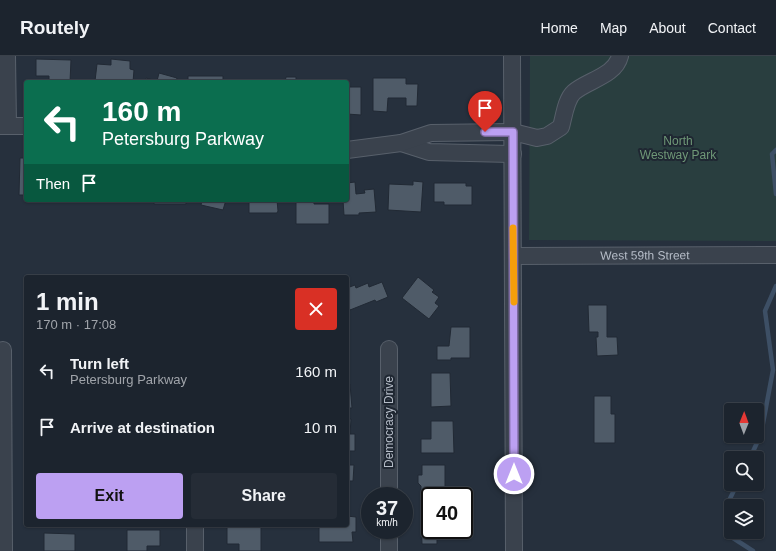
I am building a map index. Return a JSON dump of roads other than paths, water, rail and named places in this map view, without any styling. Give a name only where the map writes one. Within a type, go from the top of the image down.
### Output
[{"type":"street","points":[[7,56],[4,126],[24,126]]},
{"type":"street","points":[[512,56],[514,551]]},
{"type":"street","points":[[349,150],[401,143],[431,133],[513,132],[537,138],[547,136],[561,127],[567,105],[574,92],[610,71],[620,56]]},
{"type":"street","points":[[401,143],[429,152],[513,154]]},
{"type":"street","name":"West 59th Street","points":[[514,256],[769,255]]},
{"type":"street","name":"Democracy Drive","points":[[389,487],[390,348]]},
{"type":"street","points":[[3,350],[4,551]]},
{"type":"street","points":[[195,527],[195,551]]},
{"type":"street","points":[[389,539],[389,551]]},
{"type":"waterway","points":[[776,150],[772,154],[776,194]]},
{"type":"waterway","points":[[753,451],[761,434],[773,370],[765,311],[776,286]]},
{"type":"waterway","points":[[730,499],[734,491]]},
{"type":"waterway","points":[[735,539],[753,551]]},
{"type":"park label","name":"North Westway Park","points":[[678,148]]}]
